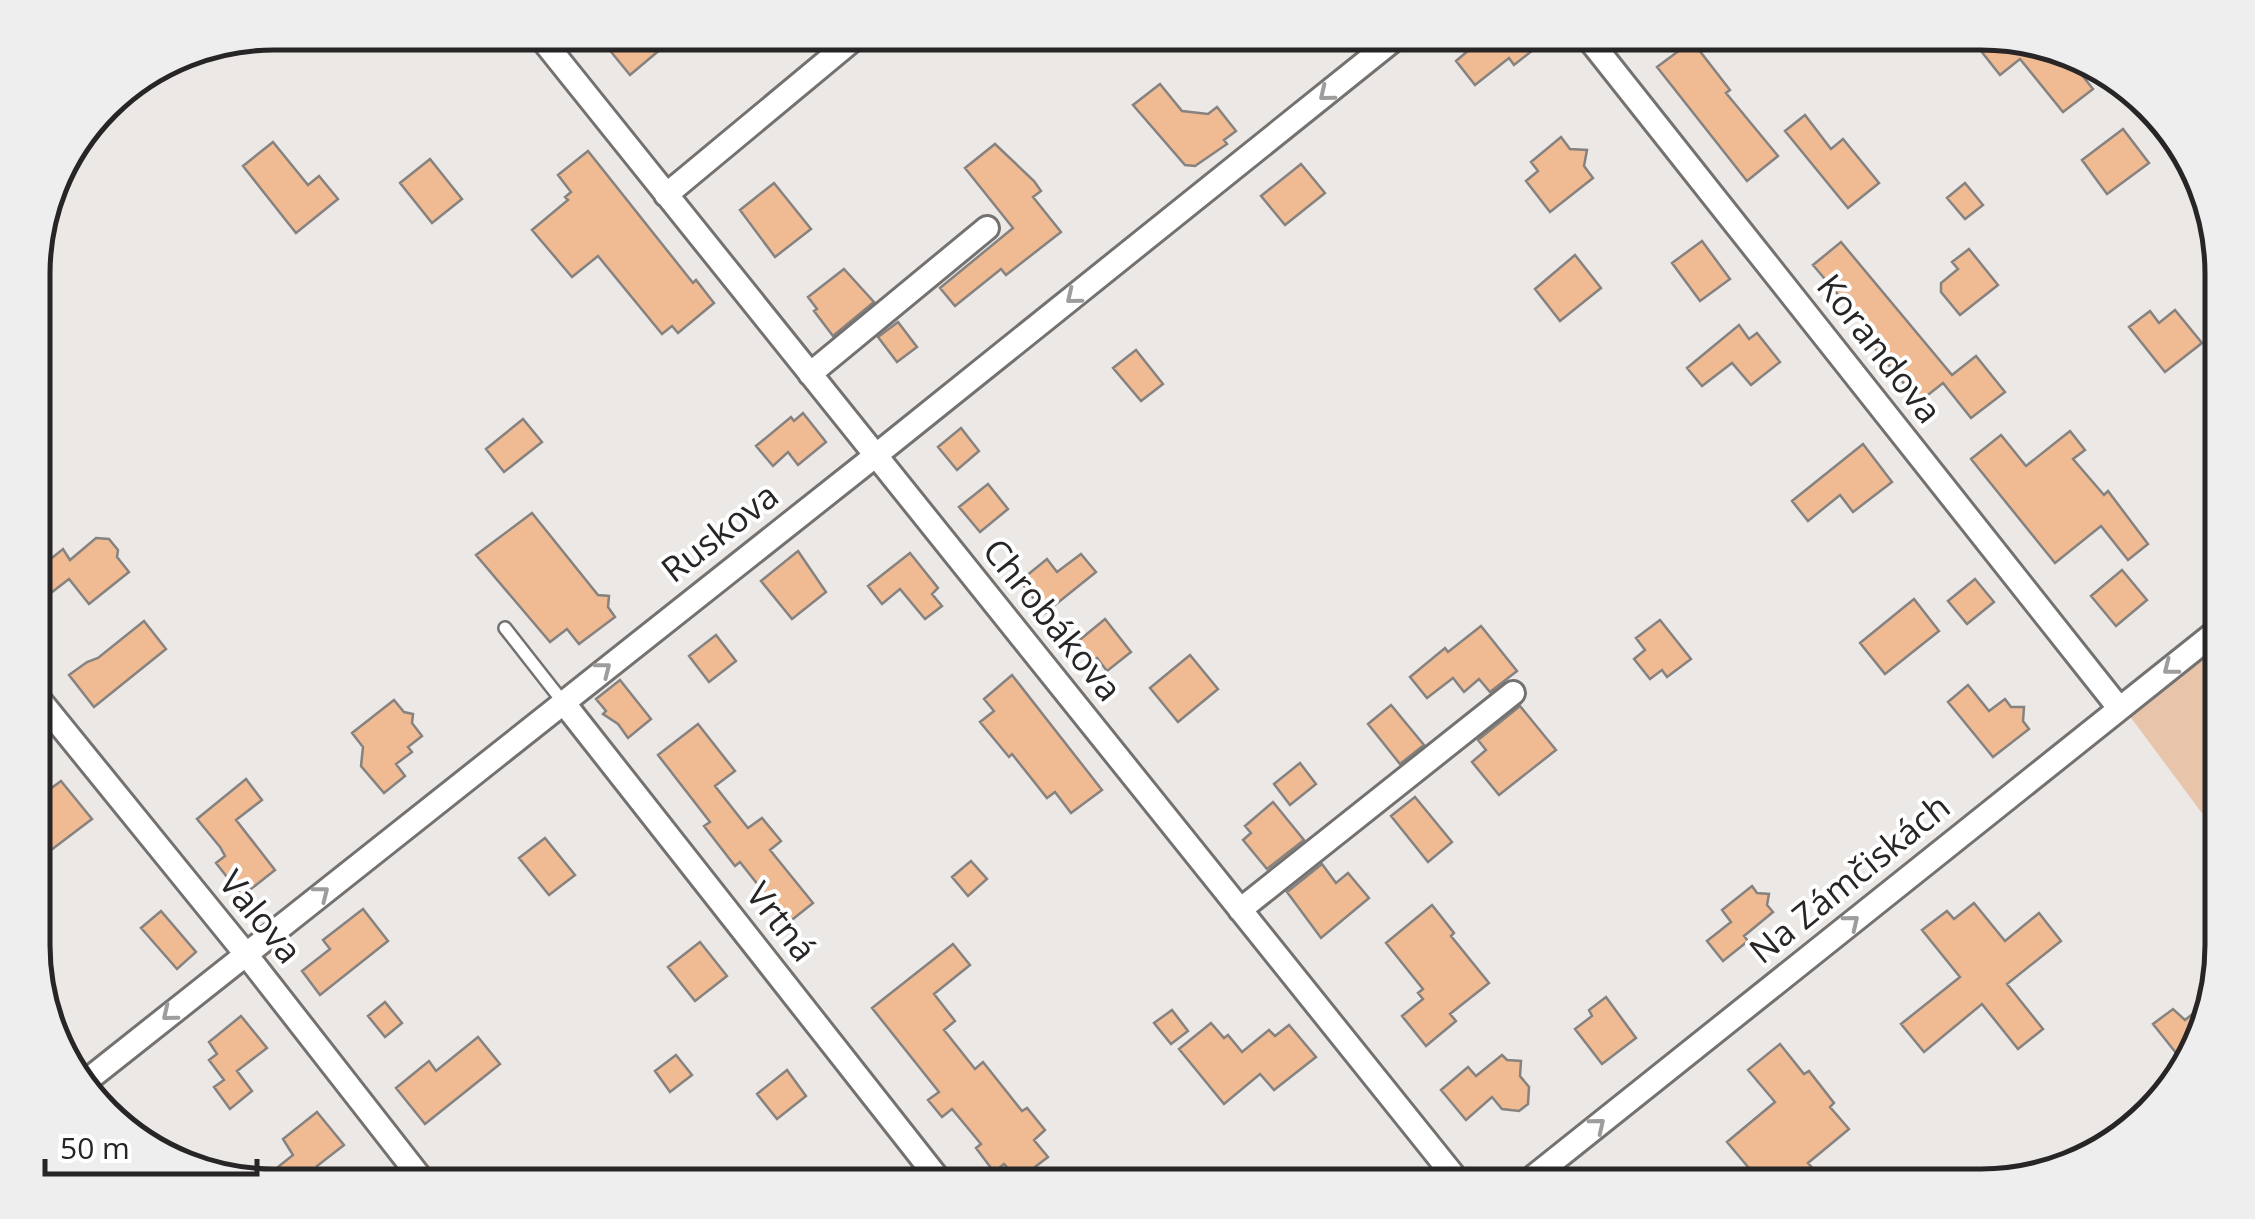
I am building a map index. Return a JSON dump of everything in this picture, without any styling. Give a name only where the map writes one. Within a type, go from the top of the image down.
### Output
[{"type":"street","name":"Chrobákova","points":[[551,50],[1448,1169]]},
{"type":"street","points":[[666,194],[839,50]]},
{"type":"street","name":"Ruskova","points":[[93,1076],[1380,50]]},
{"type":"street","name":"Korandova","points":[[1598,50],[2119,708]]},
{"type":"street","points":[[810,374],[988,228]]},
{"type":"street","name":"Na Zámčiskách","points":[[1543,1169],[2205,640]]},
{"type":"street","points":[[1240,910],[1513,693]]},
{"type":"street","name":"Vrtná","points":[[563,702],[931,1169]]},
{"type":"street","name":"Valova","points":[[50,713],[414,1169]]},
{"type":"lane","points":[[505,628],[563,702]]},
{"type":"shaded area","points":[[2205,655],[2205,817],[2129,715]]},
{"type":"building","points":[[610,50],[660,50],[630,75]]},
{"type":"building","points":[[1469,50],[1533,50],[1514,65],[1509,58],[1475,85],[1456,61]]},
{"type":"building","points":[[1680,50],[1699,50],[1730,90],[1726,93],[1778,156],[1747,181],[1657,67]]},
{"type":"building","points":[[1980,50],[2025,54],[2053,62],[2081,73],[2093,89],[2063,112],[2020,59],[2000,75]]},
{"type":"building","points":[[1160,84],[1182,111],[1208,114],[1217,107],[1236,131],[1224,140],[1227,144],[1195,166],[1185,165],[1133,105]]},
{"type":"building","points":[[1805,115],[1831,149],[1843,139],[1879,183],[1848,208],[1785,131]]},
{"type":"building","points":[[2123,129],[2149,163],[2107,194],[2082,160]]},
{"type":"building","points":[[1561,137],[1570,149],[1587,150],[1584,166],[1593,178],[1550,212],[1526,181],[1538,171],[1531,162]]},
{"type":"building","points":[[273,142],[308,185],[319,176],[338,199],[296,233],[243,166]]},
{"type":"building","points":[[995,144],[1034,181],[1041,191],[1033,197],[1061,232],[1006,275],[1001,269],[955,306],[940,288],[1013,228],[965,168]]},
{"type":"building","points":[[588,151],[693,283],[696,280],[714,303],[678,333],[672,326],[662,334],[598,256],[572,277],[532,230],[568,200],[565,197],[571,192],[558,175]]},
{"type":"building","points":[[430,159],[462,199],[432,223],[400,183]]},
{"type":"building","points":[[1301,164],[1325,193],[1285,225],[1261,196]]},
{"type":"building","points":[[774,183],[811,229],[775,257],[740,210]]},
{"type":"building","points":[[1965,183],[1983,205],[1965,219],[1947,198]]},
{"type":"building","points":[[1702,241],[1730,279],[1700,301],[1672,263]]},
{"type":"building","points":[[1841,242],[1952,375],[1976,356],[2005,392],[1971,418],[1943,383],[1919,402],[1873,346],[1878,342],[1813,265]]},
{"type":"building","points":[[1969,249],[1998,285],[1960,315],[1941,292],[1941,283],[1958,269],[1952,262]]},
{"type":"building","points":[[1575,255],[1601,288],[1560,321],[1535,289]]},
{"type":"building","points":[[844,269],[874,302],[833,336],[808,297]]},
{"type":"building","points":[[2175,310],[2202,343],[2165,372],[2129,327],[2150,311],[2159,323]]},
{"type":"building","points":[[898,322],[917,347],[897,362],[878,337]]},
{"type":"building","points":[[1739,325],[1749,339],[1757,333],[1780,362],[1751,385],[1732,363],[1702,386],[1687,368]]},
{"type":"building","points":[[1136,350],[1163,384],[1141,401],[1113,368]]},
{"type":"building","points":[[803,413],[826,442],[798,465],[788,452],[773,466],[756,446],[791,417],[794,421]]},
{"type":"building","points":[[523,419],[542,442],[504,472],[486,449]]},
{"type":"building","points":[[961,428],[979,451],[957,470],[938,447]]},
{"type":"building","points":[[2070,431],[2085,450],[2073,459],[2104,495],[2108,491],[2148,544],[2128,560],[2101,526],[2055,563],[1971,459],[2001,435],[2026,466]]},
{"type":"building","points":[[1863,444],[1892,482],[1853,512],[1840,495],[1808,521],[1792,501]]},
{"type":"building","points":[[988,484],[1008,509],[980,532],[959,507]]},
{"type":"building","points":[[532,513],[598,595],[609,596],[608,607],[615,617],[579,644],[567,629],[550,642],[476,555]]},
{"type":"building","points":[[96,538],[109,539],[129,572],[89,604],[69,579],[50,594],[50,559],[63,549],[70,560]]},
{"type":"building","points":[[798,551],[826,592],[792,619],[761,581]]},
{"type":"building","points":[[910,553],[938,588],[932,594],[942,606],[925,619],[900,589],[882,604],[868,586]]},
{"type":"building","points":[[1081,554],[1096,572],[1045,613],[1020,581],[1047,559],[1057,572]]},
{"type":"building","points":[[2122,570],[2147,600],[2116,626],[2091,596]]},
{"type":"building","points":[[1975,579],[1994,602],[1967,624],[1948,601]]},
{"type":"building","points":[[1914,599],[1939,631],[1885,674],[1860,643]]},
{"type":"building","points":[[1105,619],[1131,652],[1107,671],[1097,658],[1092,662],[1076,643]]},
{"type":"building","points":[[1660,620],[1691,659],[1667,677],[1662,670],[1650,679],[1634,659],[1645,650],[1636,638]]},
{"type":"building","points":[[144,621],[166,649],[94,707],[69,675],[98,658]]},
{"type":"building","points":[[1481,626],[1517,671],[1490,692],[1479,679],[1464,692],[1453,678],[1427,698],[1410,677],[1445,648],[1448,652]]},
{"type":"building","points":[[716,635],[736,661],[709,682],[689,656]]},
{"type":"building","points":[[1190,655],[1218,689],[1178,722],[1150,688]]},
{"type":"building","points":[[1012,675],[1102,790],[1071,813],[1055,792],[1047,798],[980,722],[994,711],[984,699]]},
{"type":"building","points":[[620,680],[651,719],[628,738],[618,724],[603,714],[606,711],[596,699]]},
{"type":"building","points":[[1968,685],[1989,711],[2005,699],[2011,707],[2024,707],[2023,721],[2029,729],[1993,757],[1948,702]]},
{"type":"building","points":[[394,700],[404,712],[413,714],[412,723],[422,736],[408,747],[412,752],[396,764],[405,776],[384,793],[361,766],[363,747],[352,733]]},
{"type":"building","points":[[1391,705],[1424,745],[1400,764],[1368,724]]},
{"type":"building","points":[[1520,706],[1556,750],[1499,795],[1472,762],[1486,750],[1478,740]]},
{"type":"building","points":[[698,724],[735,771],[715,786],[748,828],[762,818],[781,841],[770,850],[813,903],[788,923],[740,862],[735,866],[704,826],[710,822],[658,755]]},
{"type":"building","points":[[1300,763],[1316,784],[1290,805],[1274,784]]},
{"type":"building","points":[[246,779],[262,800],[236,820],[275,870],[242,896],[216,863],[225,856],[197,819]]},
{"type":"building","points":[[61,781],[92,819],[50,851],[50,789]]},
{"type":"building","points":[[1415,797],[1452,842],[1428,862],[1391,816]]},
{"type":"building","points":[[1273,802],[1304,840],[1267,869],[1243,840],[1251,833],[1245,826]]},
{"type":"building","points":[[545,838],[575,875],[549,895],[519,858]]},
{"type":"building","points":[[971,861],[987,879],[968,896],[952,877]]},
{"type":"building","points":[[1322,864],[1336,883],[1348,873],[1369,898],[1321,938],[1287,892]]},
{"type":"building","points":[[1752,886],[1757,893],[1769,894],[1767,905],[1773,912],[1744,936],[1748,941],[1723,961],[1707,941],[1731,922],[1722,910]]},
{"type":"building","points":[[1974,903],[2005,941],[2039,913],[2061,941],[2007,984],[2043,1029],[2018,1049],[1982,1004],[1924,1052],[1901,1024],[1960,977],[1922,930],[1947,911],[1954,919]]},
{"type":"building","points":[[1432,905],[1489,983],[1450,1014],[1456,1021],[1426,1046],[1402,1016],[1423,999],[1418,993],[1423,989],[1386,943]]},
{"type":"building","points":[[363,909],[388,941],[320,995],[302,971],[330,949],[323,940]]},
{"type":"building","points":[[161,911],[196,952],[177,969],[141,928]]},
{"type":"building","points":[[700,942],[727,976],[695,1001],[668,967]]},
{"type":"building","points":[[953,944],[970,965],[934,994],[955,1021],[944,1030],[975,1069],[983,1062],[1022,1111],[1027,1108],[1045,1130],[1034,1140],[1048,1157],[1032,1169],[1008,1169],[1004,1164],[992,1169],[976,1148],[981,1144],[952,1109],[942,1117],[928,1100],[939,1092],[872,1008]]},
{"type":"building","points":[[1606,997],[1636,1038],[1602,1064],[1575,1029],[1592,1016],[1589,1010]]},
{"type":"building","points":[[385,1002],[402,1023],[385,1037],[368,1016]]},
{"type":"building","points":[[2173,1009],[2185,1020],[2194,1013],[2176,1054],[2153,1024]]},
{"type":"building","points":[[1172,1010],[1188,1031],[1171,1044],[1154,1023]]},
{"type":"building","points":[[241,1016],[267,1048],[237,1071],[252,1091],[230,1109],[214,1087],[224,1080],[209,1060],[217,1054],[209,1042]]},
{"type":"building","points":[[1211,1023],[1242,1052],[1269,1030],[1275,1036],[1289,1025],[1316,1057],[1274,1090],[1260,1074],[1224,1104],[1179,1049]]},
{"type":"building","points":[[478,1037],[500,1064],[425,1124],[396,1088],[429,1061],[436,1071]]},
{"type":"building","points":[[1780,1044],[1804,1074],[1809,1071],[1834,1103],[1830,1107],[1849,1129],[1808,1163],[1813,1169],[1750,1169],[1727,1142],[1775,1102],[1748,1070]]},
{"type":"building","points":[[676,1055],[692,1075],[670,1092],[655,1071]]},
{"type":"building","points":[[1502,1055],[1507,1060],[1521,1061],[1520,1076],[1529,1087],[1528,1104],[1519,1111],[1502,1109],[1492,1097],[1466,1120],[1441,1090],[1468,1067],[1476,1076]]},
{"type":"building","points":[[787,1070],[806,1096],[777,1119],[757,1094]]},
{"type":"building","points":[[317,1112],[344,1145],[317,1166],[320,1169],[276,1169],[293,1155],[283,1139]]}]
